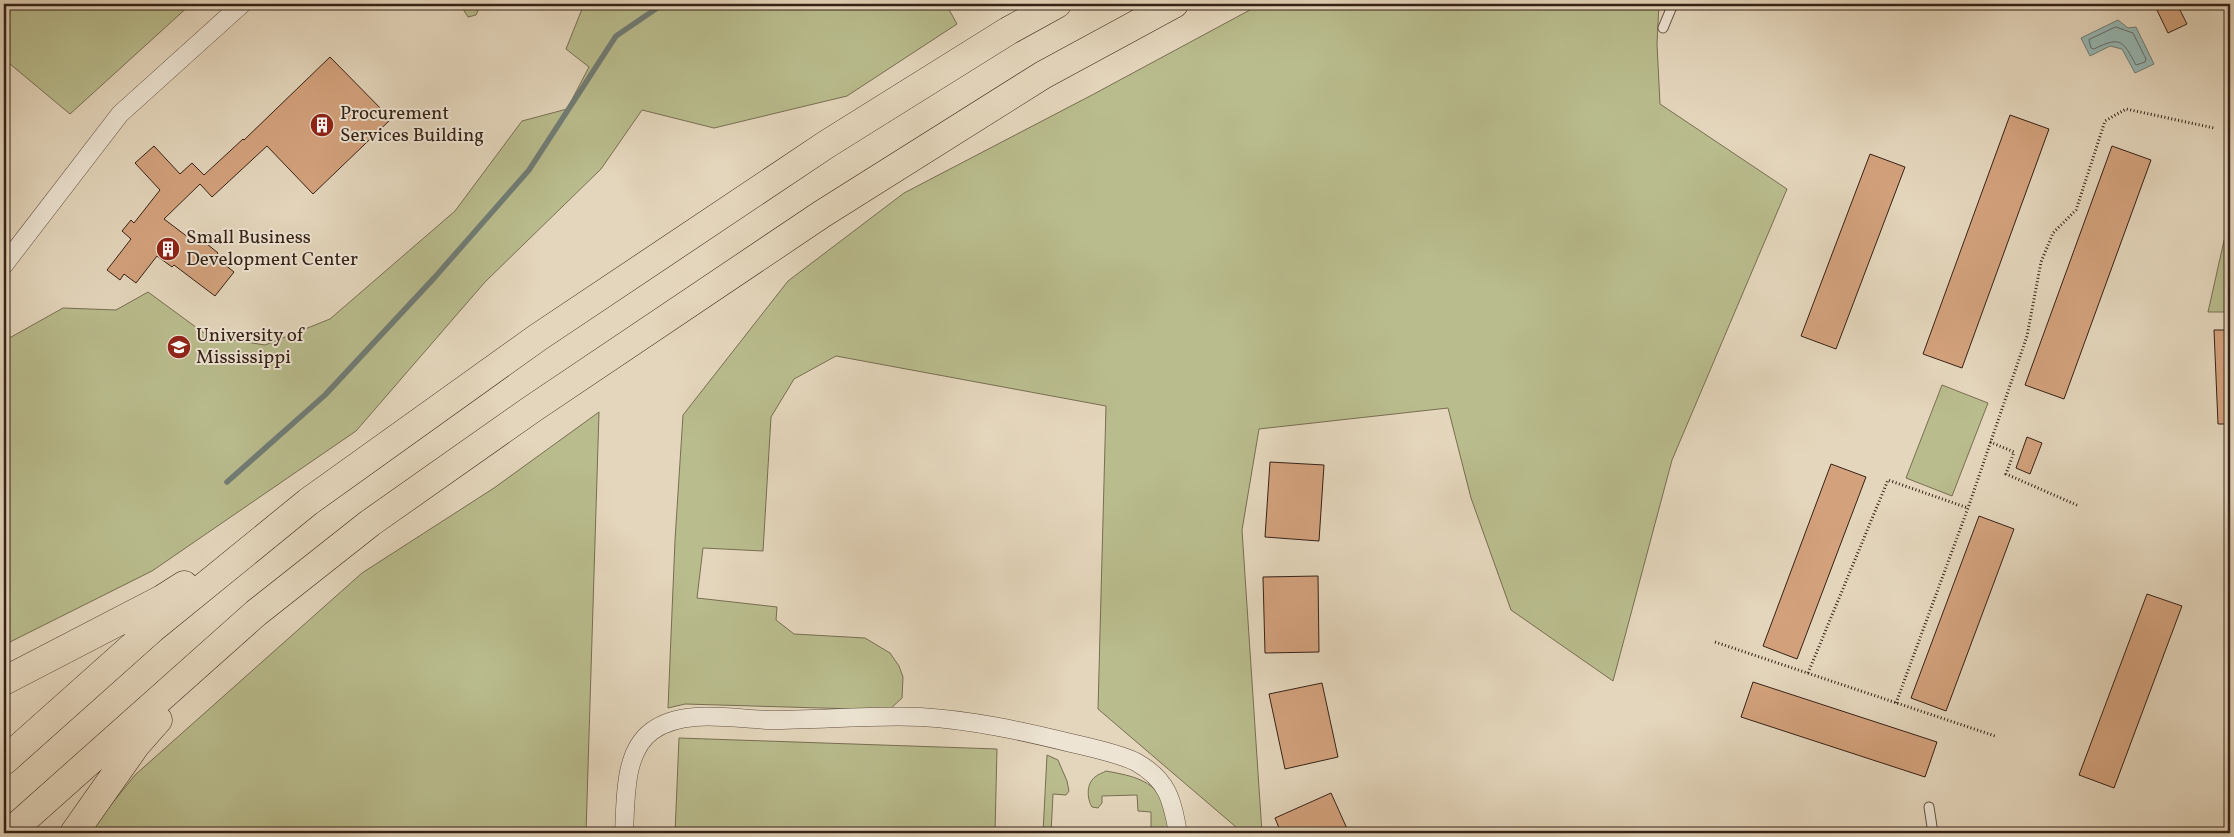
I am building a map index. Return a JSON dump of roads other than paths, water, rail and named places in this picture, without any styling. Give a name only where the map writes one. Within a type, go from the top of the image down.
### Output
[{"type":"highway","points":[[4,681],[162,599],[308,502],[537,338],[802,161],[1008,31],[1057,4]]},
{"type":"highway","points":[[9,833],[256,613],[370,524],[524,414],[813,219],[1043,75],[1174,4]]},
{"type":"highway","points":[[4,761],[152,630],[308,502]]},
{"type":"highway","points":[[74,833],[136,744],[256,613]]},
{"type":"street","points":[[4,265],[120,114],[242,4]]},
{"type":"street","points":[[624,833],[632,762],[640,743],[651,732],[665,723],[683,717],[770,720],[922,717],[993,726],[1042,736],[1135,762],[1163,783],[1174,808],[1178,833]]},
{"type":"lane","points":[[1662,28],[1673,4]]},
{"type":"lane","points":[[1929,807],[1933,833]]},
{"type":"water","points":[[2118,20],[2128,28],[2136,27],[2154,64],[2135,73],[2122,49],[2110,46],[2090,56],[2081,38]]},
{"type":"waterway","points":[[227,482],[325,395],[435,277],[529,170],[616,36],[663,4]]},
{"type":"place","name":"Procurement Services Building","points":[[322,125]]},
{"type":"place","name":"Small Business Development Center","points":[[168,249]]},
{"type":"place","name":"University of Mississippi","points":[[179,347]]}]
